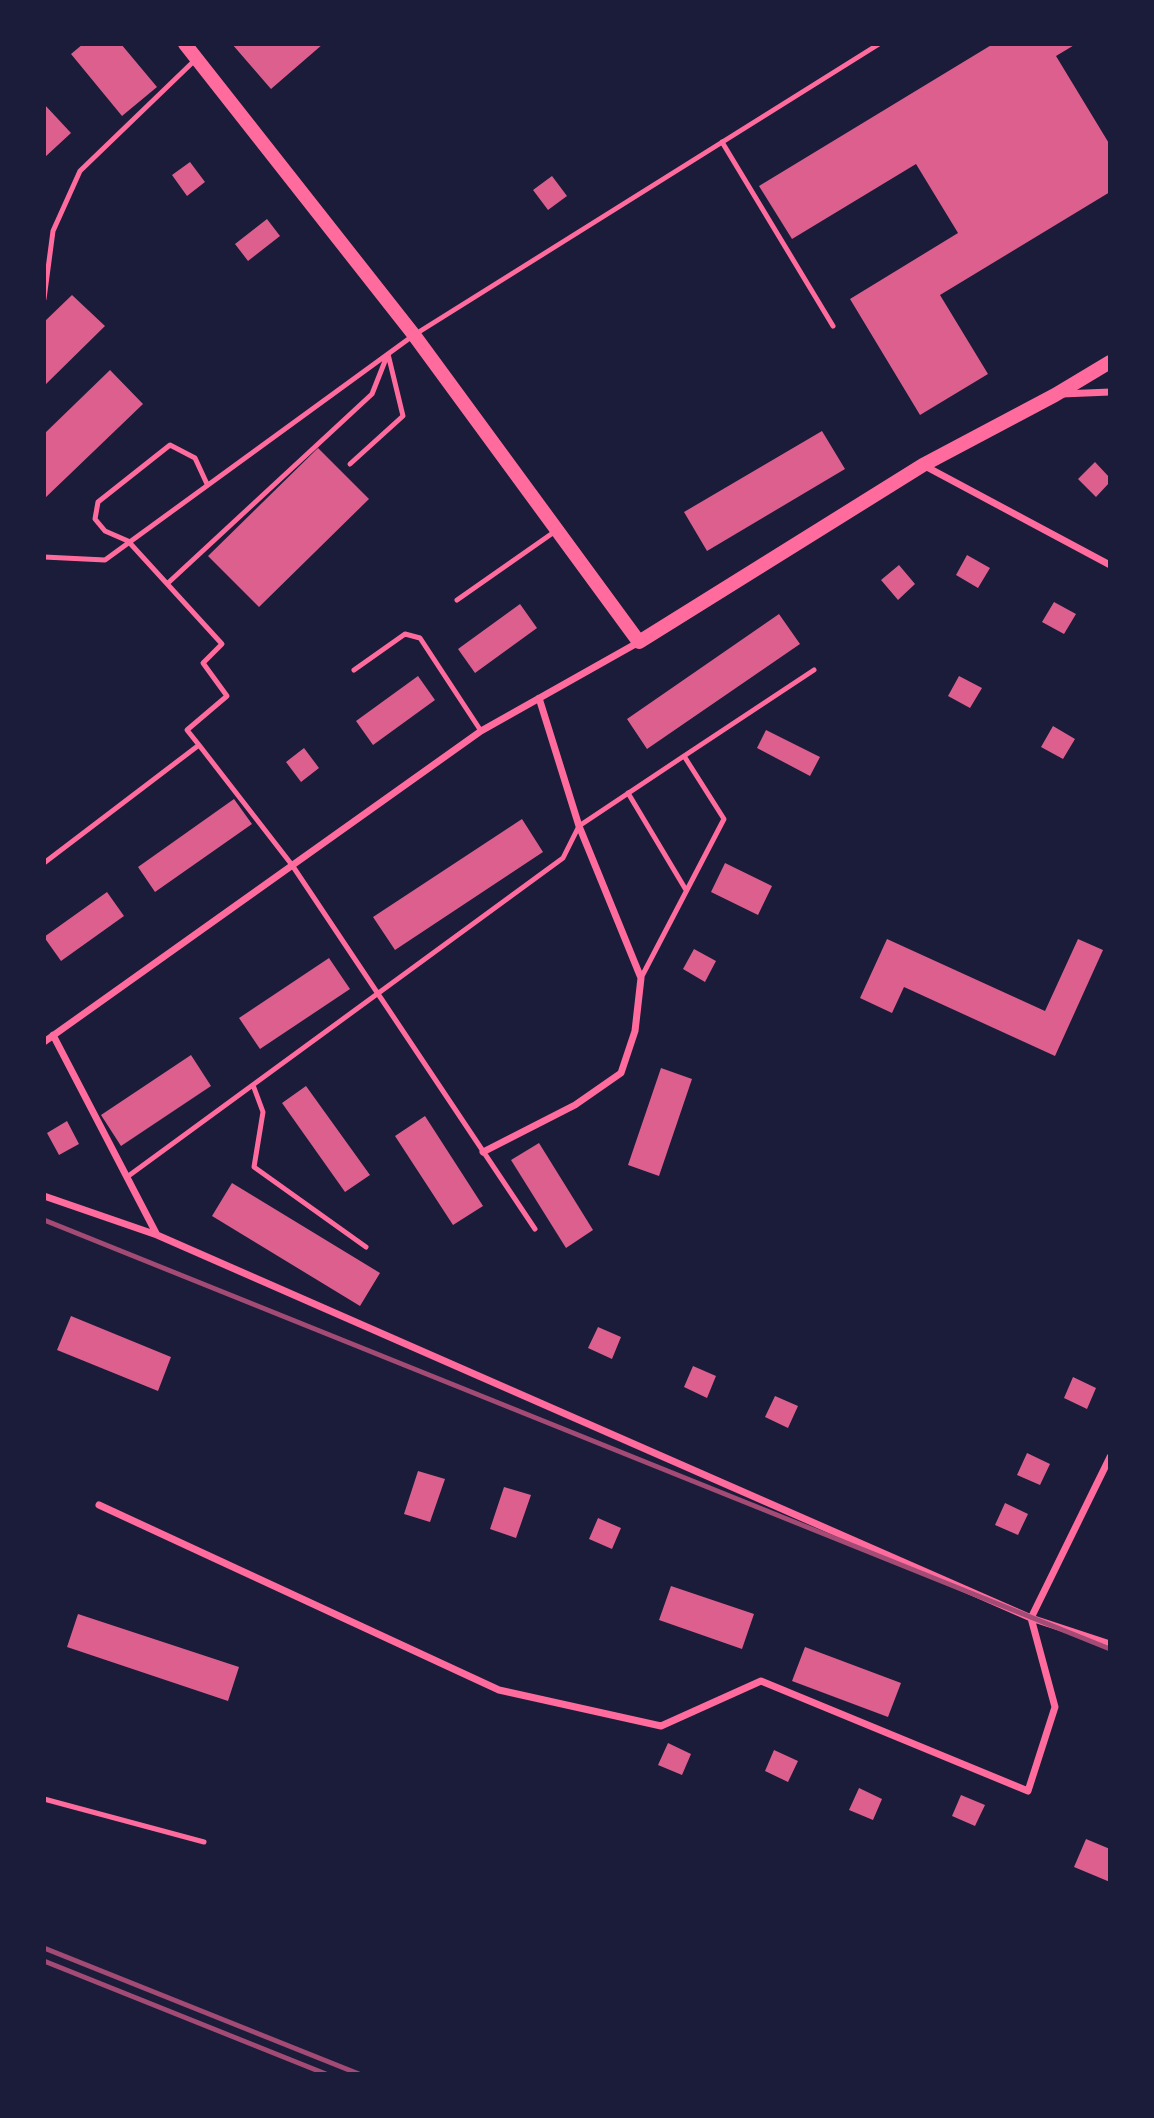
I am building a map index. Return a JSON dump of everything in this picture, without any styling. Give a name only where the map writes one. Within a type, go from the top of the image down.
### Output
[{"type":"main road","points":[[185,44],[414,335],[639,642],[923,465],[1055,395],[1110,362]]},
{"type":"street","points":[[1055,395],[1110,392]]},
{"type":"street","points":[[923,465],[1110,565]]},
{"type":"street","points":[[44,1042],[481,731],[639,642]]},
{"type":"street","points":[[483,1152],[575,1105],[621,1073],[635,1031],[640,978],[579,826],[539,698]]},
{"type":"street","points":[[53,1035],[157,1235]]},
{"type":"street","points":[[44,1196],[157,1235],[1031,1618],[1110,1644]]},
{"type":"street","points":[[99,1505],[499,1690],[661,1726],[761,1681],[1028,1791],[1055,1707],[1031,1618],[1110,1457]]},
{"type":"lane","points":[[44,557],[105,560],[414,335],[879,44]]},
{"type":"lane","points":[[44,299],[53,231],[80,171],[197,59]]},
{"type":"lane","points":[[722,142],[833,326]]},
{"type":"lane","points":[[350,464],[403,416],[388,354]]},
{"type":"lane","points":[[168,583],[372,394],[388,354]]},
{"type":"lane","points":[[207,484],[195,458],[170,445],[98,502],[96,519],[105,531],[128,541],[222,644],[204,663],[227,696],[187,730],[292,865],[535,1229]]},
{"type":"lane","points":[[457,600],[557,530]]},
{"type":"lane","points":[[354,670],[405,634],[420,638],[481,731]]},
{"type":"lane","points":[[127,1177],[563,858],[579,826],[814,670]]},
{"type":"lane","points":[[44,863],[200,745]]},
{"type":"lane","points":[[640,978],[724,818],[684,756]]},
{"type":"lane","points":[[628,793],[686,890]]},
{"type":"lane","points":[[253,1085],[263,1112],[254,1167],[366,1247]]},
{"type":"lane","points":[[44,1800],[204,1842]]},
{"type":"building","points":[[83,44],[121,44],[157,87],[122,116],[71,54]]},
{"type":"building","points":[[232,44],[323,44],[271,89]]},
{"type":"building","points":[[993,44],[1076,44],[1056,56],[1110,145],[1110,192],[940,295],[988,374],[920,415],[850,299],[958,233],[916,164],[792,239],[759,186]]},
{"type":"building","points":[[44,104],[71,133],[44,158]]},
{"type":"building","points":[[190,162],[205,182],[187,196],[172,175]]},
{"type":"building","points":[[552,176],[567,196],[548,210],[533,190]]},
{"type":"building","points":[[267,219],[280,236],[248,261],[235,244]]},
{"type":"building","points":[[72,295],[105,326],[44,386],[44,322]]},
{"type":"building","points":[[110,370],[143,404],[44,499],[44,434]]},
{"type":"building","points":[[822,431],[845,469],[707,551],[684,512]]},
{"type":"building","points":[[318,448],[369,499],[259,607],[208,556]]},
{"type":"building","points":[[1095,462],[1110,478],[1110,482],[1096,497],[1078,479]]},
{"type":"building","points":[[967,555],[990,568],[978,588],[956,575]]},
{"type":"building","points":[[899,565],[915,584],[898,600],[881,580]]},
{"type":"building","points":[[1054,602],[1076,614],[1064,634],[1042,622]]},
{"type":"building","points":[[520,604],[537,628],[475,673],[458,649]]},
{"type":"building","points":[[779,614],[800,644],[647,749],[627,719]]},
{"type":"building","points":[[418,676],[435,700],[373,745],[356,721]]},
{"type":"building","points":[[959,676],[982,688],[970,708],[948,696]]},
{"type":"building","points":[[1053,726],[1075,739],[1063,759],[1041,747]]},
{"type":"building","points":[[766,730],[820,757],[810,776],[757,748]]},
{"type":"building","points":[[304,748],[319,768],[301,782],[286,762]]},
{"type":"building","points":[[234,799],[252,824],[155,892],[138,867]]},
{"type":"building","points":[[522,819],[543,852],[395,950],[373,917]]},
{"type":"building","points":[[725,863],[772,886],[758,915],[711,892]]},
{"type":"building","points":[[107,892],[124,916],[61,961],[44,937]]},
{"type":"building","points":[[887,939],[1045,1011],[1078,939],[1103,950],[1055,1056],[904,987],[892,1013],[860,998]]},
{"type":"building","points":[[694,949],[716,961],[705,982],[683,969]]},
{"type":"building","points":[[329,958],[350,989],[260,1049],[239,1018]]},
{"type":"building","points":[[191,1055],[211,1086],[121,1146],[101,1115]]},
{"type":"building","points":[[661,1068],[692,1079],[659,1176],[628,1165]]},
{"type":"building","points":[[306,1086],[370,1175],[345,1192],[282,1103]]},
{"type":"building","points":[[425,1116],[483,1206],[453,1225],[395,1136]]},
{"type":"building","points":[[67,1121],[79,1144],[59,1155],[47,1133]]},
{"type":"building","points":[[539,1143],[593,1230],[566,1248],[511,1160]]},
{"type":"building","points":[[232,1183],[380,1273],[360,1306],[212,1216]]},
{"type":"building","points":[[71,1316],[171,1357],[158,1391],[57,1350]]},
{"type":"building","points":[[598,1327],[621,1337],[612,1359],[588,1348]]},
{"type":"building","points":[[693,1366],[716,1376],[707,1398],[684,1387]]},
{"type":"building","points":[[1073,1377],[1096,1388],[1087,1409],[1064,1398]]},
{"type":"building","points":[[775,1396],[798,1406],[788,1428],[765,1417]]},
{"type":"building","points":[[1027,1453],[1050,1464],[1040,1485],[1017,1475]]},
{"type":"building","points":[[418,1471],[445,1479],[430,1522],[404,1514]]},
{"type":"building","points":[[504,1487],[531,1495],[516,1538],[490,1529]]},
{"type":"building","points":[[1005,1503],[1028,1514],[1018,1535],[995,1525]]},
{"type":"building","points":[[598,1518],[621,1528],[612,1549],[589,1539]]},
{"type":"building","points":[[671,1586],[754,1614],[742,1649],[659,1620]]},
{"type":"building","points":[[78,1614],[239,1667],[228,1701],[67,1647]]},
{"type":"building","points":[[805,1647],[901,1683],[888,1717],[792,1681]]},
{"type":"building","points":[[668,1743],[691,1754],[682,1775],[658,1765]]},
{"type":"building","points":[[774,1750],[798,1761],[788,1782],[765,1771]]},
{"type":"building","points":[[859,1788],[882,1799],[873,1820],[849,1810]]},
{"type":"building","points":[[961,1795],[985,1805],[975,1826],[952,1816]]},
{"type":"building","points":[[1086,1839],[1110,1849],[1110,1882],[1074,1867]]},
{"type":"railway","points":[[44,1220],[1110,1649]]},
{"type":"railway","points":[[44,1948],[359,2074]]},
{"type":"railway","points":[[44,1961],[326,2074]]}]
